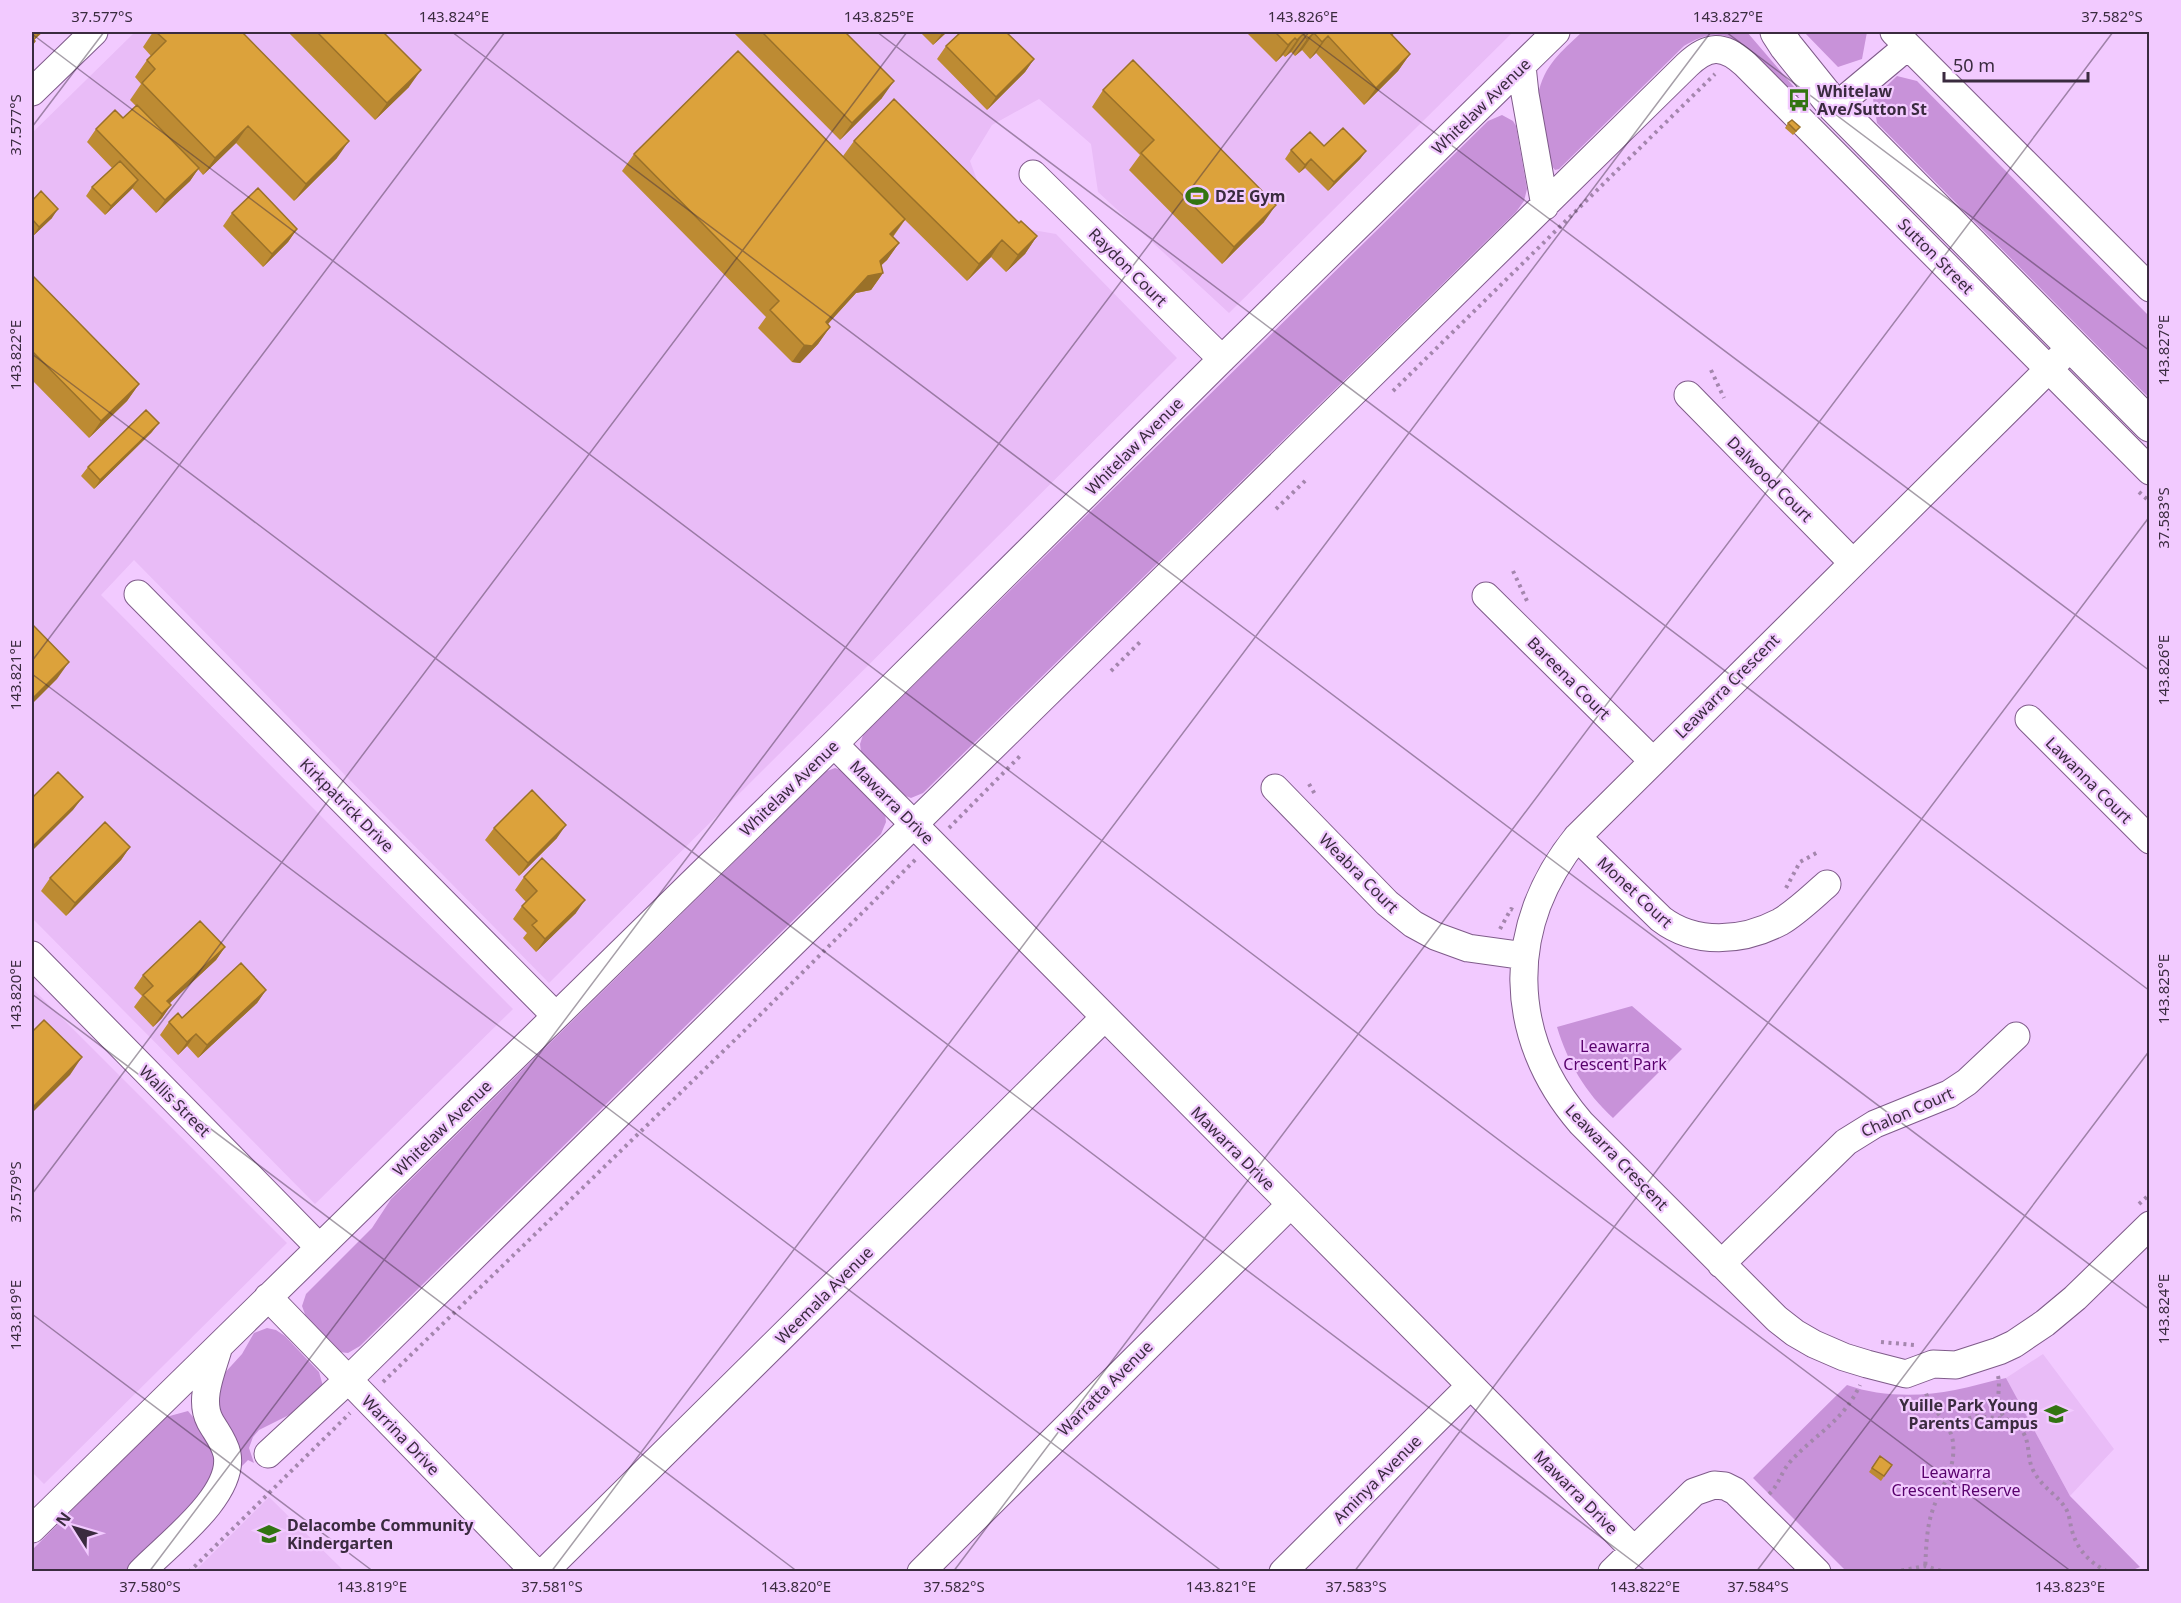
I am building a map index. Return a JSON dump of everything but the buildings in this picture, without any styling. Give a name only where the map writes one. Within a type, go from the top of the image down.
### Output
[{"type":"main road","name":"Sutton Street","points":[[1778,36],[1835,107],[2150,425]]},
{"type":"street","points":[[32,92],[94,32]]},
{"type":"street","name":"Whitelaw Avenue","points":[[32,1529],[1553,36]]},
{"type":"street","points":[[1835,107],[1901,39],[2150,288]]},
{"type":"street","points":[[268,1454],[348,1380],[1692,60],[1705,51],[1719,59]]},
{"type":"street","name":"Sutton Street","points":[[1719,59],[1733,54],[1745,64],[2150,471]]},
{"type":"street","points":[[1522,66],[1528,114],[1545,206]]},
{"type":"street","name":"Raydon Court","points":[[1033,174],[1222,359]]},
{"type":"street","name":"Leawarra Crescent","points":[[2072,346],[1577,837],[1551,874],[1533,916],[1525,956],[1524,992],[1531,1033],[1543,1067],[1559,1095],[1589,1131],[1777,1319],[1804,1339],[1844,1357],[1906,1374],[1922,1357],[1933,1364],[1956,1365],[2014,1344],[2045,1323],[2075,1298],[2141,1218]]},
{"type":"street","name":"Dalwood Court","points":[[1688,395],[1853,562]]},
{"type":"street","name":"Kirkpatrick Drive","points":[[138,594],[556,1017]]},
{"type":"street","name":"Bareena Court","points":[[1486,596],[1653,761]]},
{"type":"street","name":"Lawanna Court","points":[[2030,719],[2150,840]]},
{"type":"street","name":"Mawarra Drive","points":[[834,744],[1634,1550]]},
{"type":"street","name":"Weabra Court","points":[[1275,788],[1387,903],[1413,924],[1435,936],[1468,948],[1525,956]]},
{"type":"street","name":"Monet Court","points":[[1577,837],[1661,919],[1676,930],[1699,936],[1738,936],[1773,924],[1791,914],[1827,884]]},
{"type":"street","name":"Wallis Street","points":[[32,955],[319,1247]]},
{"type":"street","name":"Weemala Avenue","points":[[544,1572],[1104,1018]]},
{"type":"street","name":"Chalon Court","points":[[1721,1264],[1846,1142],[1875,1124],[1949,1094],[1967,1082],[2016,1036]]},
{"type":"street","name":"Warratta Avenue","points":[[921,1572],[1290,1205]]},
{"type":"street","name":"Warrina Drive","points":[[268,1297],[535,1572]]},
{"type":"street","points":[[210,1420],[206,1408],[207,1392],[220,1344]]},
{"type":"street","name":"Aminya Avenue","points":[[1283,1572],[1470,1386]]},
{"type":"street","points":[[141,1572],[210,1504],[221,1487],[226,1471],[227,1454],[210,1420],[189,1406],[159,1404]]},
{"type":"street","points":[[1612,1572],[1695,1492],[1705,1487],[1719,1485],[1738,1493],[1817,1572]]},
{"type":"path","points":[[1394,391],[1719,59]]},
{"type":"path","points":[[1711,370],[1727,403]]},
{"type":"path","points":[[1276,509],[1306,480]]},
{"type":"path","points":[[1111,671],[1140,642]]},
{"type":"path","points":[[383,1382],[743,1032],[1022,754]]},
{"type":"path","points":[[1309,784],[1321,804]]},
{"type":"path","points":[[1781,894],[1800,862],[1820,851]]},
{"type":"path","points":[[1497,934],[1511,909],[1533,916]]},
{"type":"path","points":[[2141,1218],[2150,1194]]},
{"type":"path","points":[[1872,1340],[1899,1344],[1922,1357],[1927,1397],[1947,1425],[1953,1441],[1947,1482],[1930,1518],[1925,1569]]},
{"type":"path","points":[[1998,1376],[1999,1408],[2007,1420]]},
{"type":"path","points":[[1767,1496],[1790,1462],[1842,1416],[1860,1386]]},
{"type":"path","points":[[1947,1425],[1977,1416],[2007,1420],[2019,1426],[2025,1434],[2033,1469],[2042,1483],[2067,1510],[2073,1534],[2083,1554],[2108,1572]]},
{"type":"path","points":[[189,1572],[267,1495]]},
{"type":"path","points":[[1894,1572],[1925,1569],[1945,1572]]},
{"type":"shaded area","points":[[135,32],[1513,32],[1229,313],[1098,192],[1091,144],[1039,99],[992,125],[970,161],[984,199],[1027,229],[1056,234],[1177,358],[549,983],[134,560],[101,595],[513,1009],[315,1204],[32,918],[32,133]]},
{"type":"shaded area","points":[[32,988],[287,1243],[44,1484],[32,1472]]},
{"type":"shaded area","name":"Yuille Park Young Parents Campus","points":[[2043,1354],[2114,1449],[2070,1496],[2006,1378]]},
{"type":"shaded area","name":"Delacombe Community Kindergarten","points":[[269,1497],[344,1571],[195,1571]]},
{"type":"green space","points":[[1582,32],[1747,32],[1800,94],[1794,100],[1729,37],[1705,36],[1684,46],[1559,169],[1555,170],[1551,165],[1538,95],[1549,67]]},
{"type":"green space","points":[[1804,32],[1867,32],[1862,59],[1838,67]]},
{"type":"green space","points":[[1897,76],[1917,81],[2149,316],[2149,398],[1877,123],[1873,99]]},
{"type":"green space","points":[[1502,115],[1513,121],[1516,126],[1527,189],[1524,201],[1516,212],[923,793],[911,798],[903,795],[861,752],[860,744],[863,735],[1488,121]]},
{"type":"green space","points":[[835,768],[844,771],[885,813],[886,822],[881,834],[360,1346],[348,1353],[339,1352],[306,1317],[302,1306],[306,1294],[372,1228],[391,1199],[827,771]]},
{"type":"green space","name":"Leawarra Crescent Park","points":[[1632,1006],[1682,1049],[1613,1118],[1594,1098],[1579,1076],[1566,1053],[1557,1027]]},
{"type":"green space","points":[[267,1328],[276,1330],[285,1336],[319,1372],[323,1386],[293,1413],[259,1430],[253,1437],[249,1448],[254,1463],[248,1460],[239,1469],[218,1413],[221,1377],[242,1354],[254,1333]]},
{"type":"green space","name":"Leawarra Crescent Reserve","points":[[2006,1378],[2070,1496],[2140,1567],[2128,1572],[1846,1571],[1753,1478],[1847,1385],[1873,1392],[1915,1395],[1955,1390]]},
{"type":"green space","points":[[188,1411],[213,1441],[218,1465],[211,1487],[128,1571],[32,1572],[32,1550],[166,1417]]},
{"type":"place","name":"Whitelaw Ave/Sutton St","points":[[1799,100]]},
{"type":"place","name":"D2E Gym","points":[[1197,196]]},
{"type":"place","name":"Yuille Park Young Parents Campus","points":[[2056,1414]]},
{"type":"place","name":"Delacombe Community Kindergarten","points":[[269,1534]]}]
